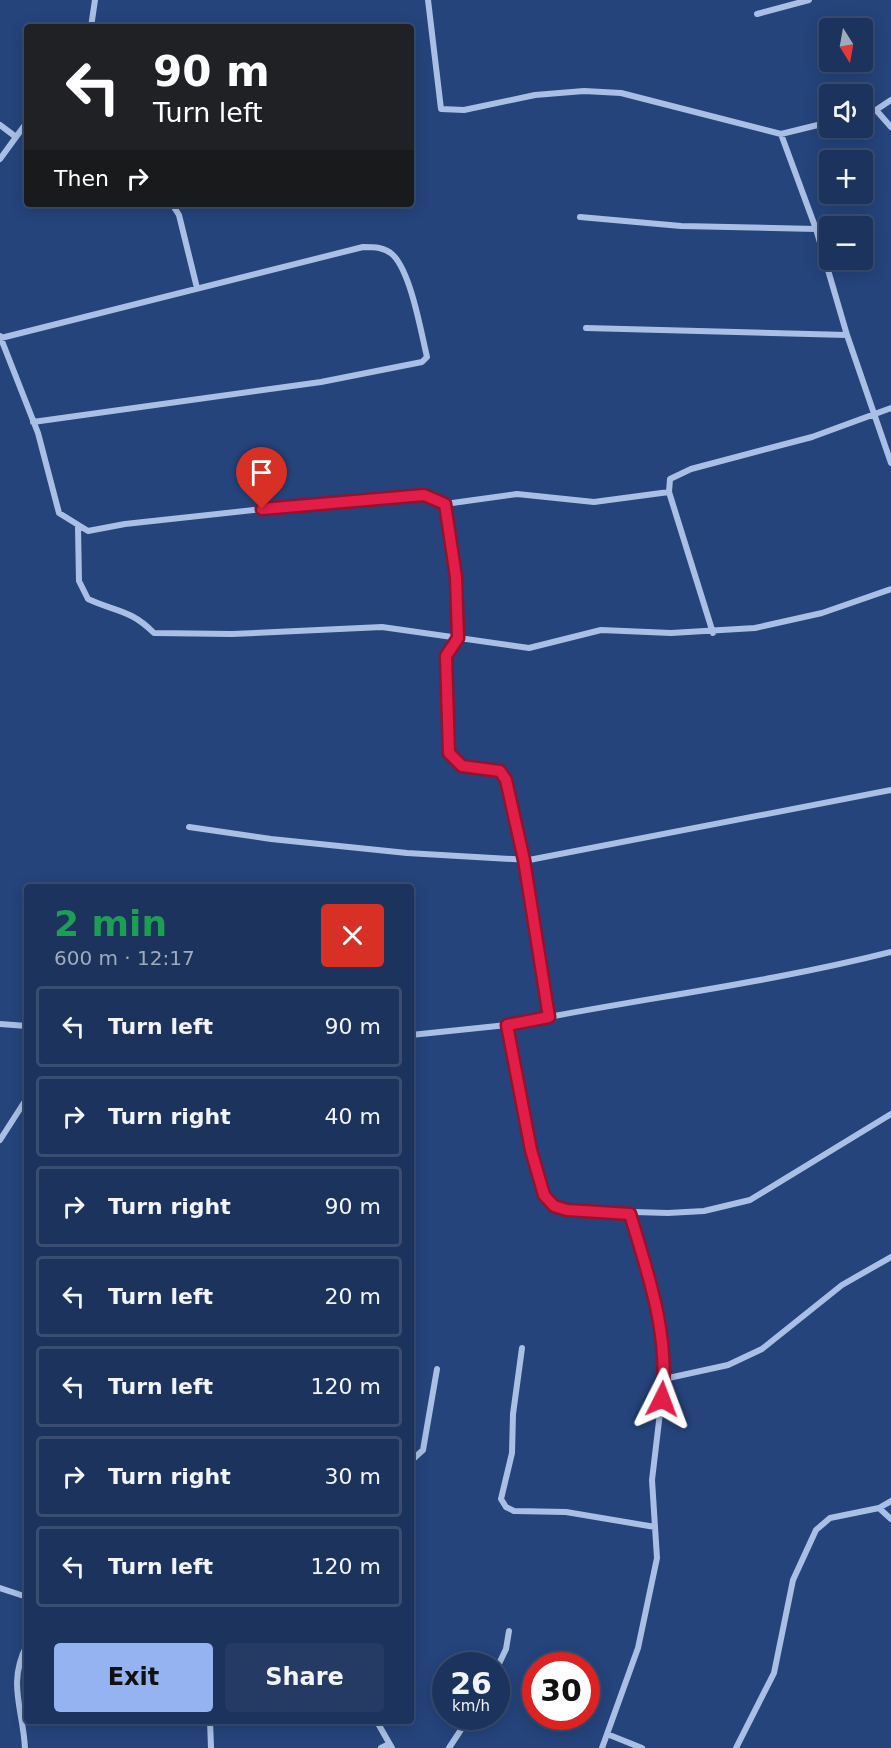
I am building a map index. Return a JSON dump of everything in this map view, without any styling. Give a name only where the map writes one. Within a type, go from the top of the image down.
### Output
[{"type":"street","points":[[91,24],[95,0]]},
{"type":"street","points":[[428,0],[441,109],[464,110],[535,95],[584,91],[621,93],[781,134],[819,125]]},
{"type":"street","points":[[757,14],[805,3],[809,0]]},
{"type":"street","points":[[873,112],[891,100]]},
{"type":"street","points":[[876,111],[891,127]]},
{"type":"street","points":[[0,125],[16,137]]},
{"type":"street","points":[[0,159],[24,126]]},
{"type":"street","points":[[781,134],[816,229],[847,335],[891,463]]},
{"type":"street","points":[[174,207],[179,215],[198,288]]},
{"type":"street","points":[[580,217],[681,226],[816,229]]},
{"type":"street","points":[[33,422],[321,382],[422,362],[428,357],[408,282],[393,255],[378,247],[330,254],[1,337],[33,422],[59,513],[78,527],[88,531],[125,524],[424,495],[445,504],[517,494],[594,502],[669,492]]},
{"type":"street","points":[[586,328],[847,335]]},
{"type":"street","points":[[713,633],[669,492],[670,479],[676,474],[812,438],[891,408]]},
{"type":"street","points":[[445,504],[456,577],[458,638],[446,656],[449,753],[462,766],[500,771],[506,780],[524,860],[549,1017]]},
{"type":"street","points":[[78,527],[79,581],[88,599],[126,611],[142,621],[154,633],[232,634],[382,627],[529,648],[602,630],[713,633],[755,628],[822,613],[891,589]]},
{"type":"street","points":[[189,827],[271,839],[407,853],[524,860],[891,790]]},
{"type":"street","points":[[414,1035],[507,1025],[833,967],[891,952]]},
{"type":"street","points":[[0,1024],[24,1026]]},
{"type":"street","points":[[507,1025],[531,1150],[544,1195],[554,1206],[567,1210],[630,1214],[704,1211],[750,1200],[891,1114]]},
{"type":"street","points":[[0,1140],[24,1103]]},
{"type":"street","points":[[602,1748],[638,1648],[657,1558],[651,1480],[664,1379],[658,1310],[630,1214]]},
{"type":"street","points":[[664,1379],[728,1365],[762,1348],[842,1285],[891,1257]]},
{"type":"street","points":[[522,1348],[513,1414],[512,1453],[501,1498],[507,1507],[514,1511],[593,1515],[655,1527]]},
{"type":"street","points":[[414,1458],[423,1450],[437,1369]]},
{"type":"street","points":[[736,1748],[774,1673],[793,1580],[816,1530],[830,1518],[879,1508],[891,1501]]},
{"type":"street","points":[[879,1508],[891,1519]]},
{"type":"street","points":[[0,1588],[24,1596]]},
{"type":"street","points":[[505,1652],[509,1631]]},
{"type":"street","points":[[24,1651],[15,1681],[25,1748]]},
{"type":"street","points":[[210,1724],[211,1748]]},
{"type":"street","points":[[378,1724],[391,1746],[381,1748]]},
{"type":"street","points":[[449,1748],[461,1730]]},
{"type":"street","points":[[608,1734],[642,1748]]},
{"type":"route","points":[[262,509],[424,495],[445,504],[456,577],[458,638],[446,656],[449,753],[462,766],[500,771],[506,780],[524,860],[549,1017],[507,1025],[531,1150],[544,1195],[554,1206],[567,1210],[630,1214],[658,1310],[664,1379],[662,1399]]}]
